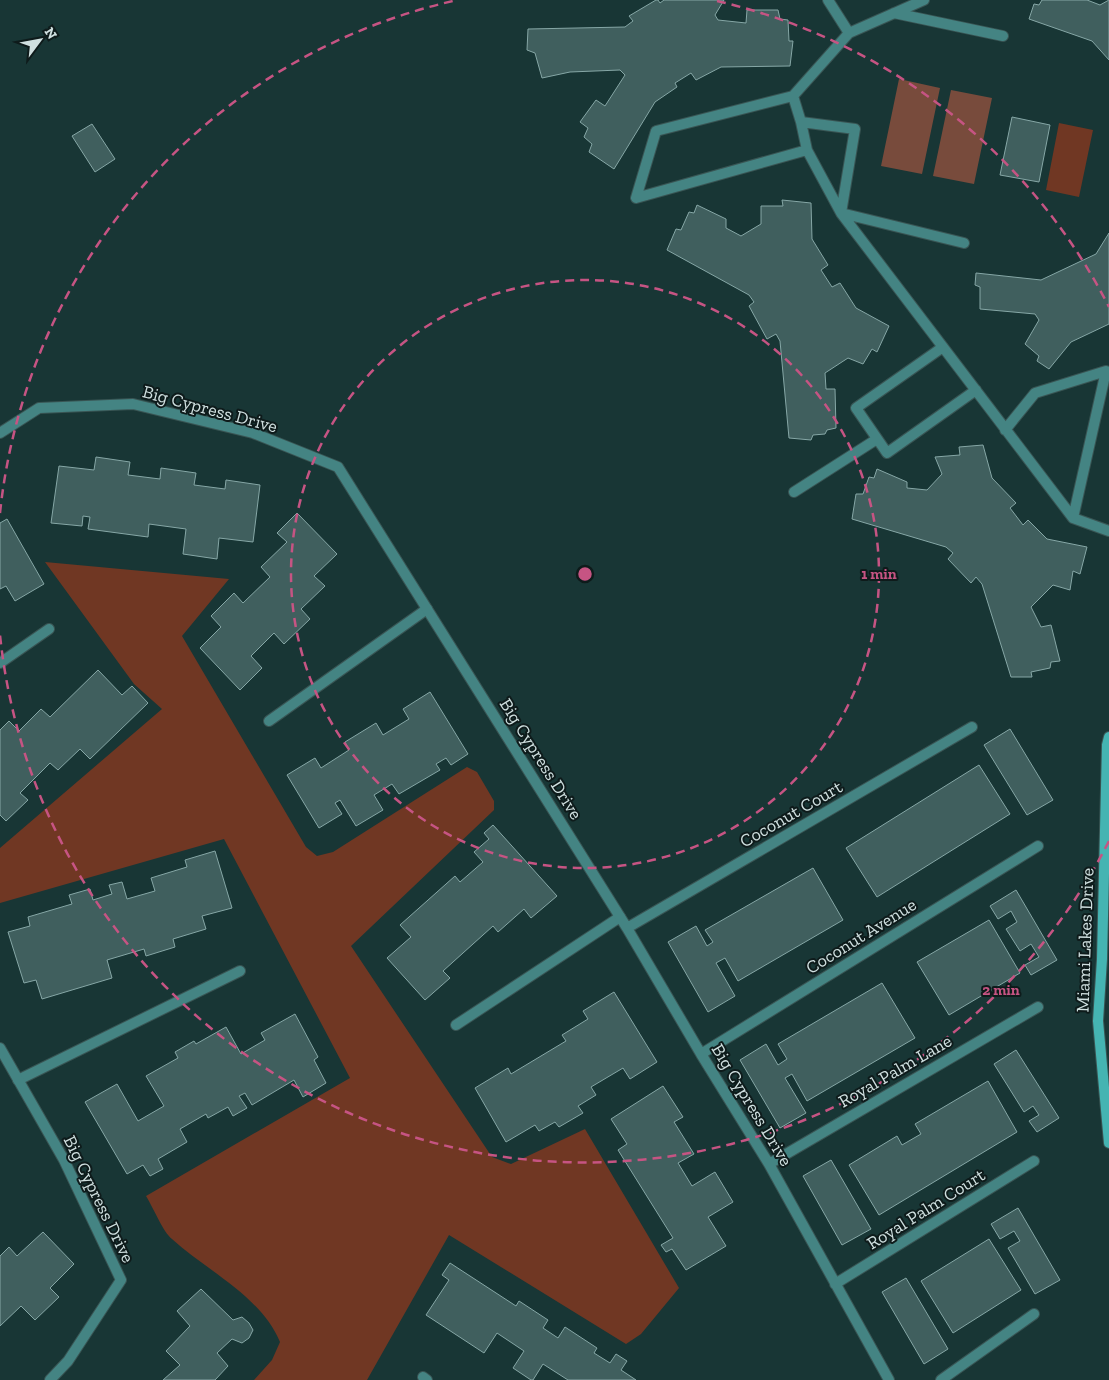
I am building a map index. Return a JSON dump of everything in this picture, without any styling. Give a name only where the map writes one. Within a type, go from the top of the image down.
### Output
[{"type":"main road","name":"Miami Lakes Drive","points":[[1109,737],[1107,745],[1106,935],[1098,1022],[1109,1143]]},
{"type":"street","points":[[828,0],[849,33]]},
{"type":"street","points":[[807,150],[636,198],[656,131],[793,96],[849,33],[924,0]]},
{"type":"street","points":[[894,13],[1003,36]]},
{"type":"street","points":[[793,96],[802,122],[807,150],[841,213],[1073,518],[1109,532]]},
{"type":"street","points":[[802,122],[855,129],[841,213]]},
{"type":"street","points":[[841,213],[964,243]]},
{"type":"street","points":[[942,347],[856,408],[887,453],[976,390]]},
{"type":"street","points":[[1005,430],[1035,393],[1106,370],[1073,518]]},
{"type":"street","name":"Big Cypress Drive","points":[[0,433],[39,408],[133,404],[253,433],[338,467],[627,928],[701,1054],[769,1164],[889,1380]]},
{"type":"street","points":[[794,492],[877,439]]},
{"type":"street","points":[[269,721],[427,609]]},
{"type":"street","points":[[0,664],[49,629]]},
{"type":"street","name":"Coconut Court","points":[[627,928],[972,727]]},
{"type":"street","name":"Coconut Avenue","points":[[701,1054],[1038,846]]},
{"type":"street","points":[[456,1025],[620,917]]},
{"type":"street","points":[[18,1080],[240,971]]},
{"type":"street","name":"Royal Palm Lane","points":[[769,1164],[1038,1006]]},
{"type":"street","name":"Big Cypress Drive","points":[[0,1048],[64,1160],[121,1280],[68,1361],[50,1380]]},
{"type":"street","name":"Royal Palm Court","points":[[835,1284],[1034,1161]]},
{"type":"street","points":[[941,1380],[1034,1314]]},
{"type":"shaded area","points":[[899,79],[940,88],[922,174],[881,166]]},
{"type":"shaded area","points":[[951,90],[992,98],[974,184],[933,176]]},
{"type":"shaded area","points":[[1059,123],[1093,130],[1079,197],[1046,190]]},
{"type":"shaded area","points":[[45,562],[229,579],[182,636],[306,847],[317,856],[333,852],[467,767],[477,772],[494,801],[494,810],[351,946],[492,1157],[511,1164],[585,1129],[679,1288],[641,1334],[626,1344],[449,1235],[367,1380],[254,1380],[272,1360],[280,1342],[271,1326],[247,1298],[169,1236],[146,1196],[350,1078],[224,839],[0,903],[0,848],[162,709],[134,684]]},
{"type":"building","points":[[656,0],[660,3],[664,0],[724,0],[715,15],[718,20],[746,23],[747,10],[778,10],[780,19],[788,20],[789,41],[793,41],[790,66],[721,67],[696,80],[691,73],[675,83],[677,87],[655,102],[614,169],[589,152],[592,144],[584,137],[588,128],[580,122],[596,100],[605,106],[625,75],[620,70],[570,72],[542,78],[535,53],[527,50],[528,29],[625,27],[633,21],[629,16]]},
{"type":"building","points":[[1042,0],[1087,0],[1100,5],[1109,0],[1109,60],[1092,41],[1029,19],[1034,4],[1039,5]]},
{"type":"building","points":[[1012,117],[1050,125],[1039,182],[1000,175]]},
{"type":"building","points":[[92,124],[115,159],[95,172],[72,136]]},
{"type":"building","points":[[782,200],[811,203],[812,239],[828,265],[821,270],[832,287],[840,283],[856,308],[889,326],[877,352],[872,349],[863,364],[848,358],[825,373],[826,389],[835,389],[836,428],[827,430],[825,434],[813,435],[811,440],[789,438],[780,341],[776,334],[767,339],[749,306],[754,302],[749,295],[667,250],[676,229],[681,230],[689,212],[694,213],[697,205],[726,219],[726,228],[741,236],[761,224],[761,206],[783,206]]},
{"type":"building","points":[[1109,233],[1109,324],[1071,342],[1049,369],[1037,361],[1039,356],[1025,344],[1039,320],[1035,314],[980,309],[980,287],[975,285],[976,273],[1041,280],[1096,254]]},
{"type":"building","points":[[983,445],[992,478],[1016,503],[1010,508],[1023,525],[1028,520],[1047,539],[1087,547],[1080,574],[1073,571],[1070,590],[1053,585],[1031,607],[1041,627],[1051,625],[1060,661],[1051,662],[1050,668],[1031,672],[1032,677],[1011,677],[982,584],[976,577],[971,583],[948,559],[953,553],[946,547],[852,519],[856,494],[863,494],[869,477],[874,478],[877,469],[907,482],[907,488],[927,490],[942,474],[935,457],[960,455],[959,447]]},
{"type":"building","points":[[96,457],[130,462],[128,475],[160,479],[161,468],[196,473],[194,485],[225,489],[226,480],[260,485],[253,542],[219,538],[217,559],[183,554],[186,529],[149,524],[148,537],[88,529],[90,517],[83,516],[82,526],[51,523],[59,466],[94,470]]},
{"type":"building","points":[[297,513],[337,554],[314,576],[325,586],[301,609],[310,619],[284,644],[274,633],[251,656],[262,668],[240,690],[200,648],[221,627],[211,616],[234,593],[243,603],[270,577],[261,567],[287,542],[277,533]]},
{"type":"building","points":[[7,519],[44,584],[15,601],[6,586],[0,589],[0,523]]},
{"type":"building","points":[[98,670],[122,695],[132,686],[148,703],[90,759],[80,749],[58,770],[50,763],[20,793],[28,800],[6,821],[0,815],[0,730],[9,721],[19,731],[41,709],[50,717]]},
{"type":"building","points":[[430,692],[468,754],[451,765],[446,758],[436,764],[440,770],[399,794],[392,784],[374,795],[383,810],[356,826],[340,800],[335,803],[342,814],[319,828],[287,775],[315,758],[321,768],[349,750],[345,742],[376,723],[383,735],[409,719],[403,709]]},
{"type":"building","points":[[1010,729],[1053,800],[1027,815],[984,745]]},
{"type":"building","points":[[979,765],[1010,814],[877,897],[846,848]]},
{"type":"building","points":[[493,825],[557,896],[531,918],[524,909],[498,932],[493,926],[443,971],[450,978],[425,1000],[387,958],[411,937],[400,925],[455,876],[460,882],[483,862],[474,852],[489,839],[484,833]]},
{"type":"building","points":[[215,851],[232,908],[202,916],[206,929],[173,939],[175,947],[146,956],[144,949],[107,960],[112,978],[42,999],[36,980],[24,983],[8,932],[30,926],[28,917],[72,904],[69,895],[90,889],[93,900],[112,894],[109,885],[122,882],[127,899],[155,891],[151,878],[187,867],[185,860]]},
{"type":"building","points":[[813,868],[843,920],[738,981],[725,958],[716,963],[735,996],[708,1012],[668,942],[696,926],[707,946],[713,942],[705,930]]},
{"type":"building","points":[[1016,890],[1057,960],[1031,975],[1025,965],[1039,957],[1031,944],[1020,951],[1006,929],[1017,922],[1011,911],[998,919],[990,906]]},
{"type":"building","points":[[989,920],[1020,973],[949,1015],[917,962]]},
{"type":"building","points":[[882,983],[915,1038],[807,1101],[792,1074],[785,1078],[806,1113],[780,1128],[740,1060],[766,1044],[778,1065],[787,1059],[778,1044]]},
{"type":"building","points":[[614,992],[657,1062],[630,1079],[623,1068],[591,1087],[596,1095],[578,1106],[583,1113],[559,1127],[555,1122],[539,1131],[535,1125],[506,1142],[475,1088],[508,1068],[511,1074],[566,1041],[562,1035],[588,1019],[583,1011]]},
{"type":"building","points":[[295,1014],[318,1057],[314,1060],[326,1083],[303,1097],[294,1080],[252,1105],[245,1093],[239,1096],[247,1108],[233,1116],[228,1107],[208,1118],[206,1114],[180,1129],[187,1142],[158,1159],[163,1169],[150,1176],[143,1165],[127,1174],[85,1102],[117,1084],[138,1121],[164,1106],[146,1076],[178,1058],[175,1052],[194,1041],[196,1044],[226,1027],[241,1054],[265,1040],[261,1033]]},
{"type":"building","points":[[1016,1050],[1059,1118],[1037,1132],[1029,1121],[1039,1115],[1033,1106],[1024,1112],[994,1064]]},
{"type":"building","points":[[988,1081],[1017,1132],[879,1215],[849,1165],[897,1136],[902,1145],[921,1134],[915,1124]]},
{"type":"building","points":[[663,1086],[683,1117],[674,1122],[694,1154],[678,1163],[692,1186],[715,1172],[733,1202],[708,1217],[726,1246],[686,1270],[672,1249],[666,1252],[661,1245],[673,1238],[618,1150],[627,1144],[611,1119]]},
{"type":"building","points":[[831,1160],[871,1229],[842,1245],[803,1176]]},
{"type":"building","points":[[1018,1208],[1060,1280],[1035,1294],[1008,1248],[1020,1241],[1014,1231],[1000,1239],[991,1224]]},
{"type":"building","points":[[43,1232],[74,1264],[50,1288],[59,1297],[35,1320],[21,1306],[0,1326],[0,1256],[9,1247],[17,1256]]},
{"type":"building","points":[[989,1239],[1021,1290],[953,1333],[921,1281]]},
{"type":"building","points":[[450,1263],[516,1306],[519,1301],[548,1320],[543,1328],[558,1338],[565,1327],[597,1348],[594,1353],[610,1363],[616,1354],[627,1361],[621,1370],[636,1380],[568,1380],[543,1364],[533,1380],[531,1380],[513,1368],[524,1351],[497,1333],[484,1353],[426,1315],[449,1280],[442,1275]]},
{"type":"building","points":[[906,1278],[948,1349],[924,1364],[882,1292]]},
{"type":"building","points":[[201,1289],[233,1320],[242,1317],[253,1330],[249,1338],[242,1343],[232,1339],[217,1353],[228,1366],[215,1380],[163,1380],[180,1365],[166,1351],[190,1326],[177,1311]]}]
